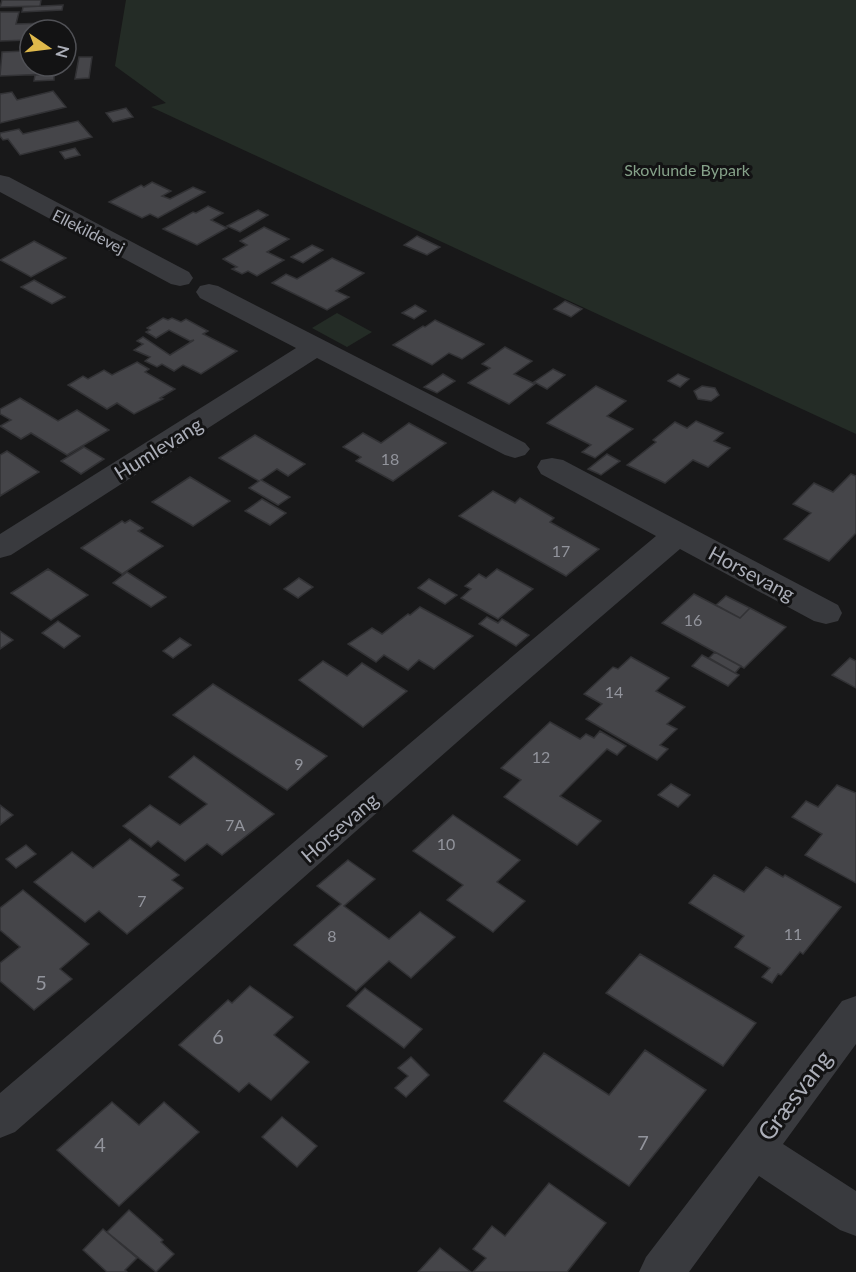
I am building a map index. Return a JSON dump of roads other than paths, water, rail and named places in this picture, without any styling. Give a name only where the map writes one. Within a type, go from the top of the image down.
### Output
[{"type":"street","name":"Ellekildevej","points":[[0,182],[27,199],[180,278]]},
{"type":"street","points":[[0,213],[27,199]]},
{"type":"street","points":[[209,292],[515,449]]},
{"type":"street","name":"Humlevang","points":[[0,548],[316,347]]},
{"type":"street","name":"Horsevang","points":[[552,467],[826,613]]},
{"type":"street","name":"Horsevang","points":[[0,1119],[429,749],[520,667],[678,534]]},
{"type":"street","name":"Græsvang","points":[[662,1272],[856,1013]]},
{"type":"street","name":"Græsvang","points":[[754,1149],[856,1216]]},
{"type":"park label","name":"Skovlunde Bypark","points":[[687,169]]}]
